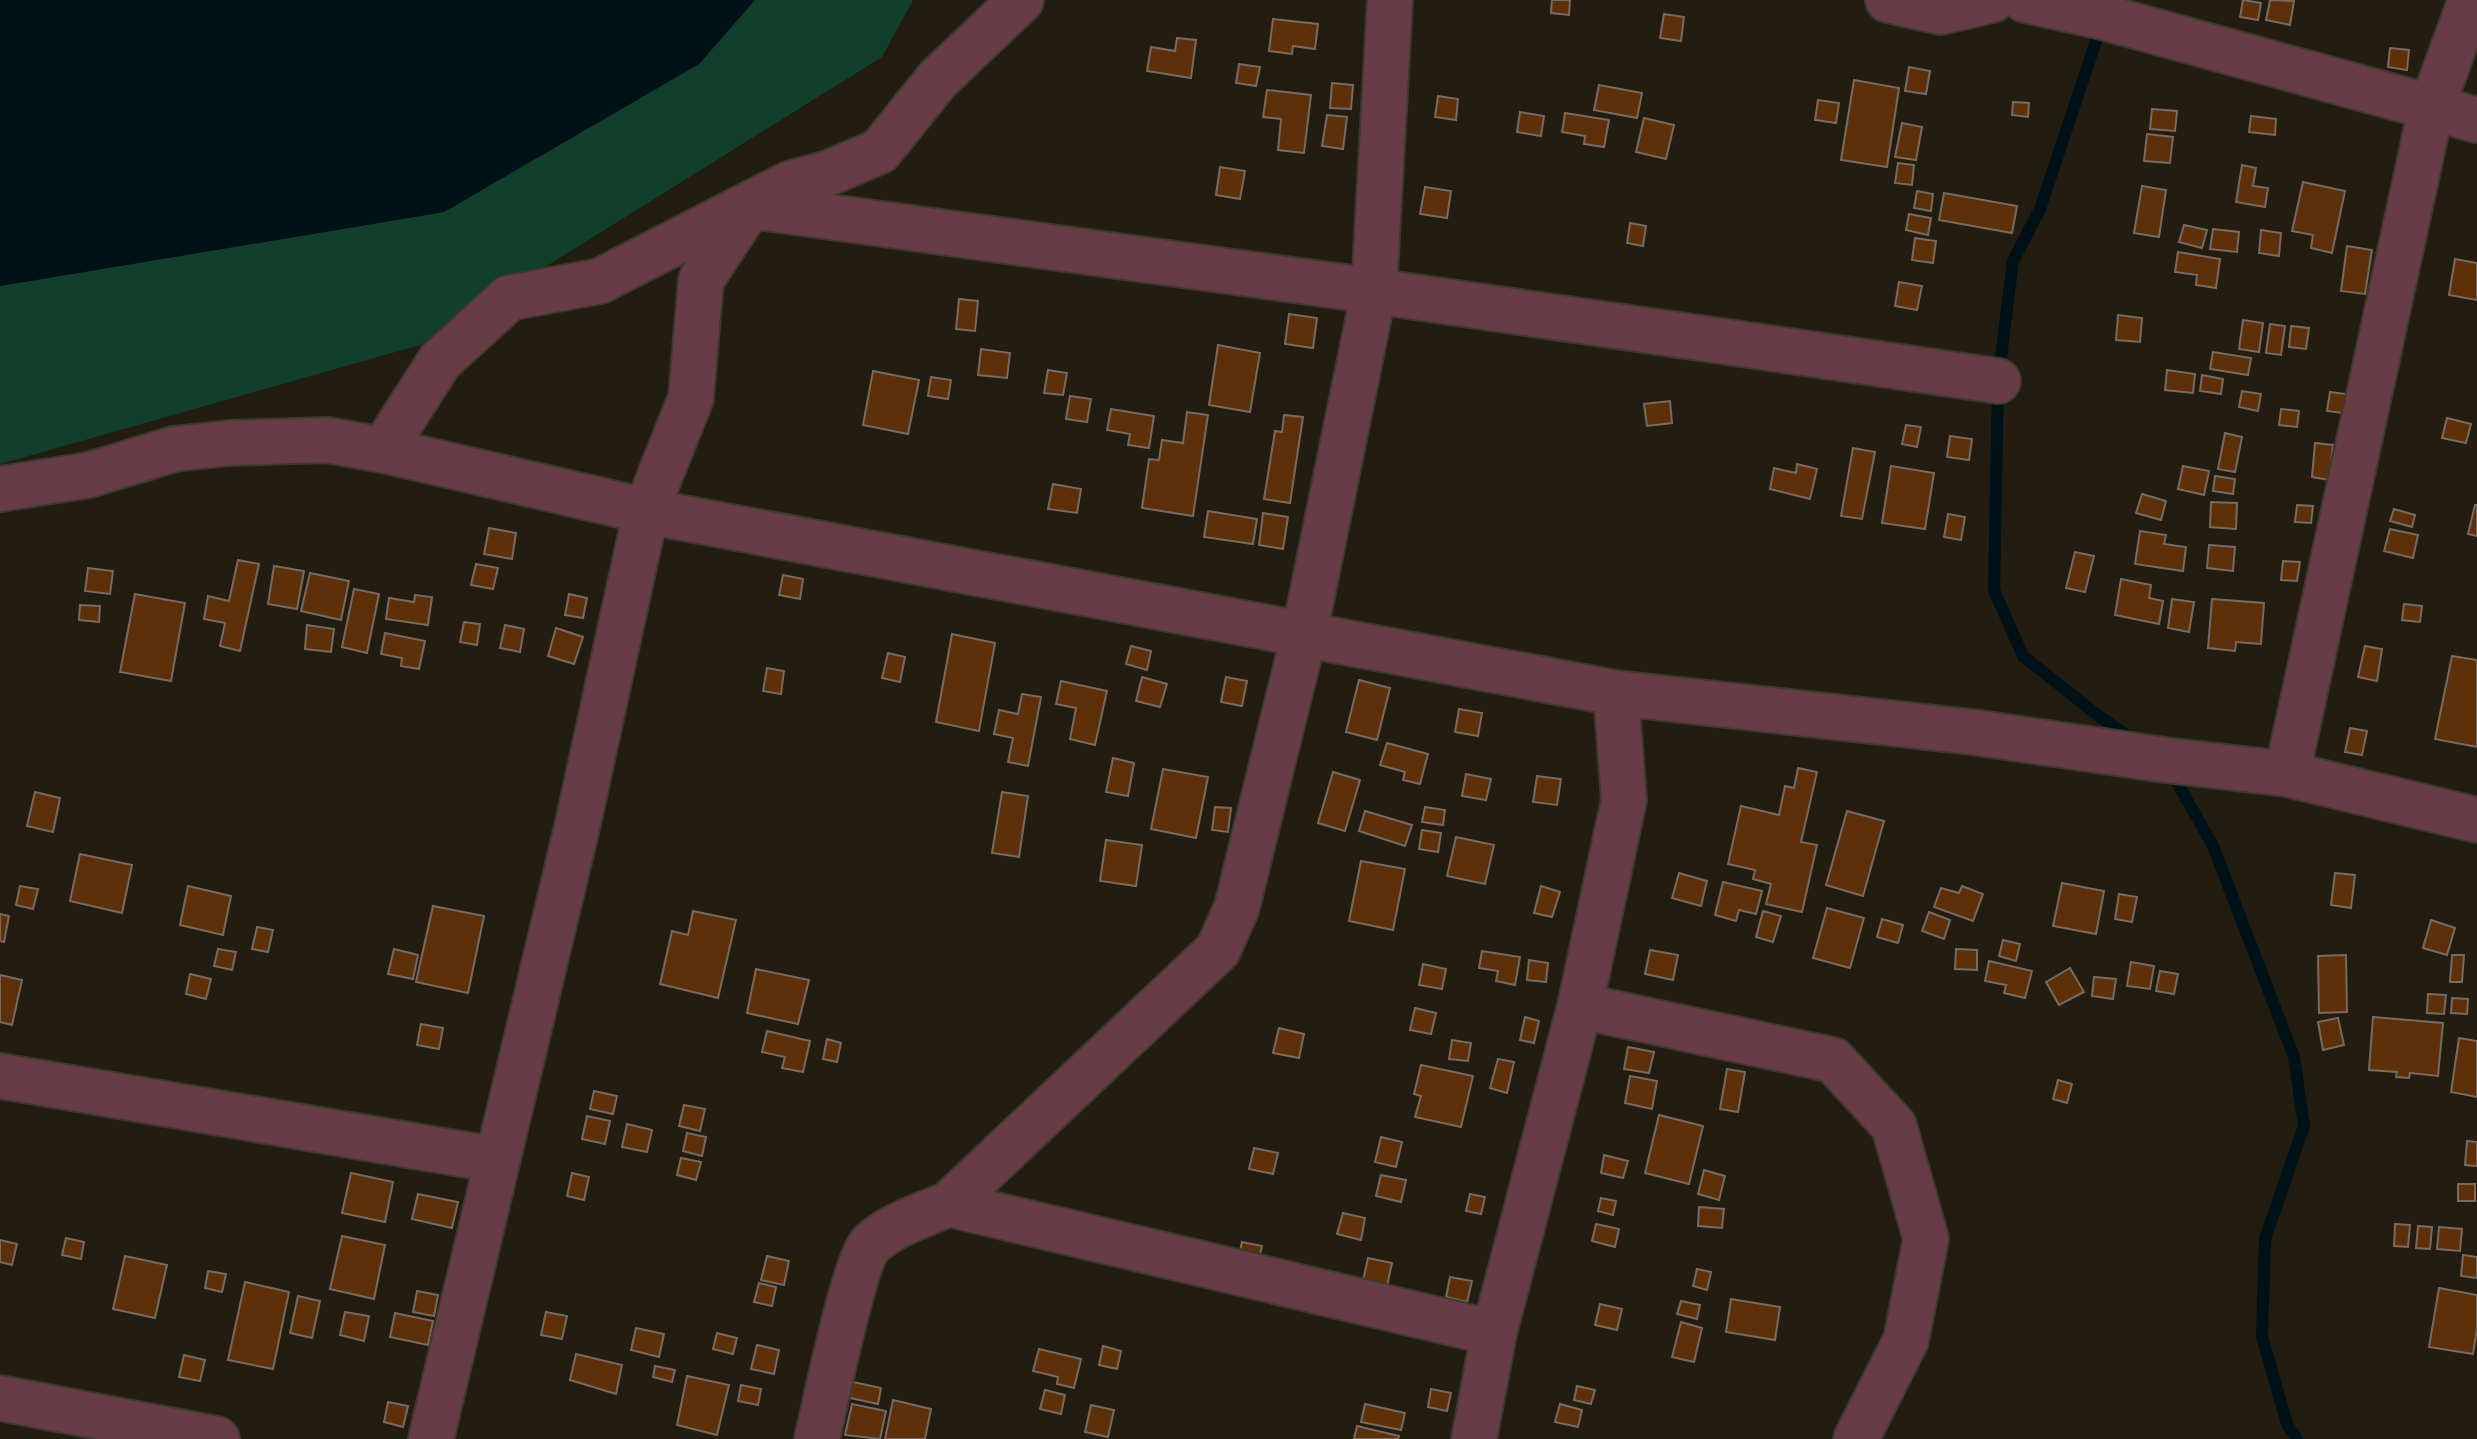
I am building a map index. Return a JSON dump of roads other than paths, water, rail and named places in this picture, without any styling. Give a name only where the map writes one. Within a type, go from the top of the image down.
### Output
[{"type":"street","points":[[383,450],[440,361],[509,298],[600,281],[789,184],[829,173],[880,151],[937,80],[1021,0]]},
{"type":"street","points":[[817,1439],[857,1272],[869,1245],[893,1228],[949,1204],[1218,950],[1237,907],[1304,635],[1374,291],[1390,0]]},
{"type":"street","points":[[1888,0],[1941,12],[1992,0]]},
{"type":"street","points":[[2025,0],[2103,17],[2477,120]]},
{"type":"street","points":[[2287,774],[2431,109],[2471,0]]},
{"type":"street","points":[[750,206],[1374,291],[1998,381]]},
{"type":"street","points":[[431,1439],[578,823],[646,511],[691,398],[701,280],[750,206]]},
{"type":"street","points":[[0,489],[89,475],[174,449],[229,443],[327,440],[383,450],[646,511],[1616,693],[1972,732],[2287,774],[2477,820]]},
{"type":"street","points":[[1474,1439],[1494,1333],[1580,1006],[1624,800],[1616,693]]},
{"type":"street","points":[[1580,1006],[1833,1060],[1894,1126],[1926,1239],[1906,1340],[1856,1439]]},
{"type":"street","points":[[0,1076],[497,1160]]},
{"type":"street","points":[[949,1204],[1494,1333]]},
{"type":"street","points":[[0,1398],[217,1439]]},
{"type":"waterway","points":[[2102,23],[2040,209],[2013,261],[1998,381],[1994,590],[2023,656],[2132,739]]},
{"type":"waterway","points":[[2170,770],[2213,846],[2294,1057],[2304,1126],[2265,1239],[2262,1336],[2287,1424],[2297,1439]]}]
